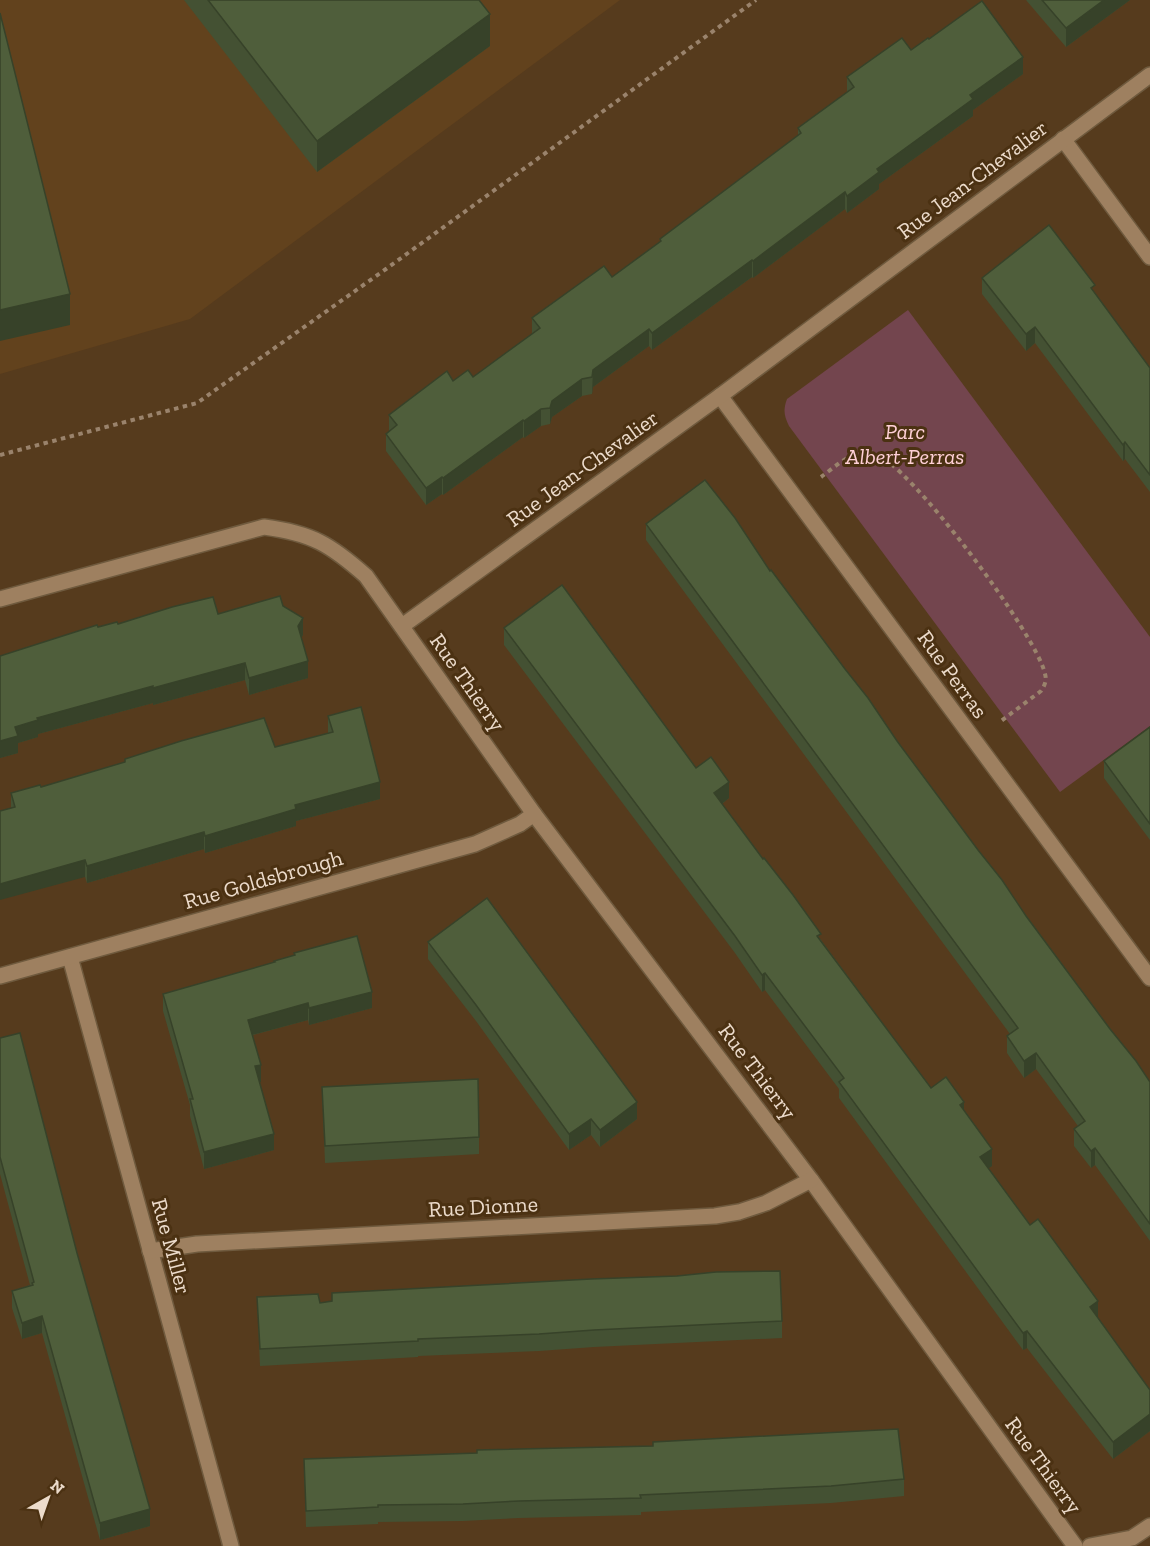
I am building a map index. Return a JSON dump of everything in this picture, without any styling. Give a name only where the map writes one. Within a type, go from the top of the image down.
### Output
[{"type":"street","name":"Rue Jean-Chevalier","points":[[402,626],[720,396],[1150,75]]},
{"type":"street","points":[[1063,139],[1150,257]]},
{"type":"street","name":"Rue Perras","points":[[720,396],[1150,978]]},
{"type":"street","points":[[0,599],[264,527],[285,529],[306,535],[342,555],[366,576],[402,626]]},
{"type":"street","name":"Rue Thierry","points":[[402,626],[534,814],[811,1180],[1075,1546]]},
{"type":"street","name":"Rue Goldsbrough","points":[[0,976],[475,844],[520,824],[534,814]]},
{"type":"street","name":"Rue Miller","points":[[70,957],[231,1546]]},
{"type":"street","name":"Rue Dionne","points":[[150,1251],[197,1244],[715,1216],[739,1212],[766,1203],[811,1180]]},
{"type":"street","points":[[1090,1546],[1132,1538],[1150,1526]]},
{"type":"path","points":[[0,455],[197,403],[396,262],[756,0]]},
{"type":"path","points":[[821,477],[860,453],[871,452],[882,456],[904,475],[939,513],[1005,601],[1042,662],[1046,675],[1041,691],[1001,721]]},
{"type":"shaded area","points":[[0,0],[620,0],[190,319],[0,374]]},
{"type":"green space","name":"Parc Albert-Perras","points":[[908,310],[1150,637],[1150,726],[1060,792],[786,419],[787,399]]},
{"type":"building","points":[[208,0],[479,0],[490,14],[317,141]]},
{"type":"building","points":[[1042,0],[1104,0],[1066,28]]},
{"type":"building","points":[[982,1],[1023,57],[970,95],[973,99],[877,169],[879,172],[847,196],[845,192],[652,333],[649,329],[593,370],[592,377],[582,379],[552,401],[550,408],[541,409],[523,420],[426,488],[386,434],[397,425],[389,415],[447,371],[453,381],[468,370],[473,377],[540,328],[532,318],[604,266],[612,277],[801,133],[798,128],[854,87],[847,77],[902,38],[911,50]]},
{"type":"building","points":[[0,13],[70,294],[0,310]]},
{"type":"building","points":[[1049,225],[1095,285],[1091,288],[1150,368],[1150,475],[1125,442],[1123,445],[1035,327],[1026,334],[982,278]]},
{"type":"building","points":[[705,480],[735,518],[770,571],[868,698],[897,741],[1150,1082],[1150,1224],[1095,1148],[1091,1151],[1074,1129],[1085,1121],[1036,1053],[1024,1061],[1007,1036],[1018,1028],[646,524]]},
{"type":"building","points":[[562,585],[696,768],[711,757],[729,782],[714,793],[793,895],[821,934],[817,936],[931,1088],[946,1077],[964,1102],[960,1105],[992,1149],[980,1157],[1030,1225],[1038,1219],[1098,1301],[1090,1307],[1150,1390],[1150,1414],[1113,1442],[1027,1331],[1023,1333],[839,1082],[844,1078],[765,973],[762,975],[504,628]]},
{"type":"building","points":[[280,596],[283,606],[303,618],[298,626],[308,661],[249,678],[245,663],[153,688],[153,686],[37,718],[38,720],[15,727],[18,736],[0,741],[0,656],[97,625],[98,627],[117,622],[118,624],[213,597],[218,614]]},
{"type":"building","points":[[361,707],[380,782],[295,805],[296,809],[205,836],[204,832],[87,866],[85,860],[0,884],[0,811],[15,807],[11,793],[40,785],[41,787],[125,762],[125,759],[181,741],[264,718],[275,747],[333,732],[328,716]]},
{"type":"building","points":[[1150,727],[1150,824],[1104,761]]},
{"type":"building","points":[[487,898],[637,1102],[600,1130],[591,1119],[569,1134],[428,942]]},
{"type":"building","points":[[357,936],[372,992],[309,1008],[308,1003],[248,1020],[261,1065],[255,1066],[274,1134],[204,1152],[190,1099],[193,1099],[163,994]]},
{"type":"building","points":[[20,1033],[77,1253],[150,1509],[100,1523],[42,1316],[22,1323],[12,1291],[33,1285],[34,1282],[0,1157],[0,1038]]},
{"type":"building","points":[[478,1079],[479,1137],[325,1146],[322,1087]]},
{"type":"building","points":[[780,1271],[782,1321],[260,1349],[257,1297],[318,1294],[320,1303],[332,1301],[332,1293],[677,1276],[716,1272]]},
{"type":"building","points":[[898,1429],[904,1479],[831,1486],[640,1495],[641,1498],[378,1505],[378,1507],[306,1511],[304,1459],[477,1453],[477,1450],[653,1446],[653,1442]]}]
